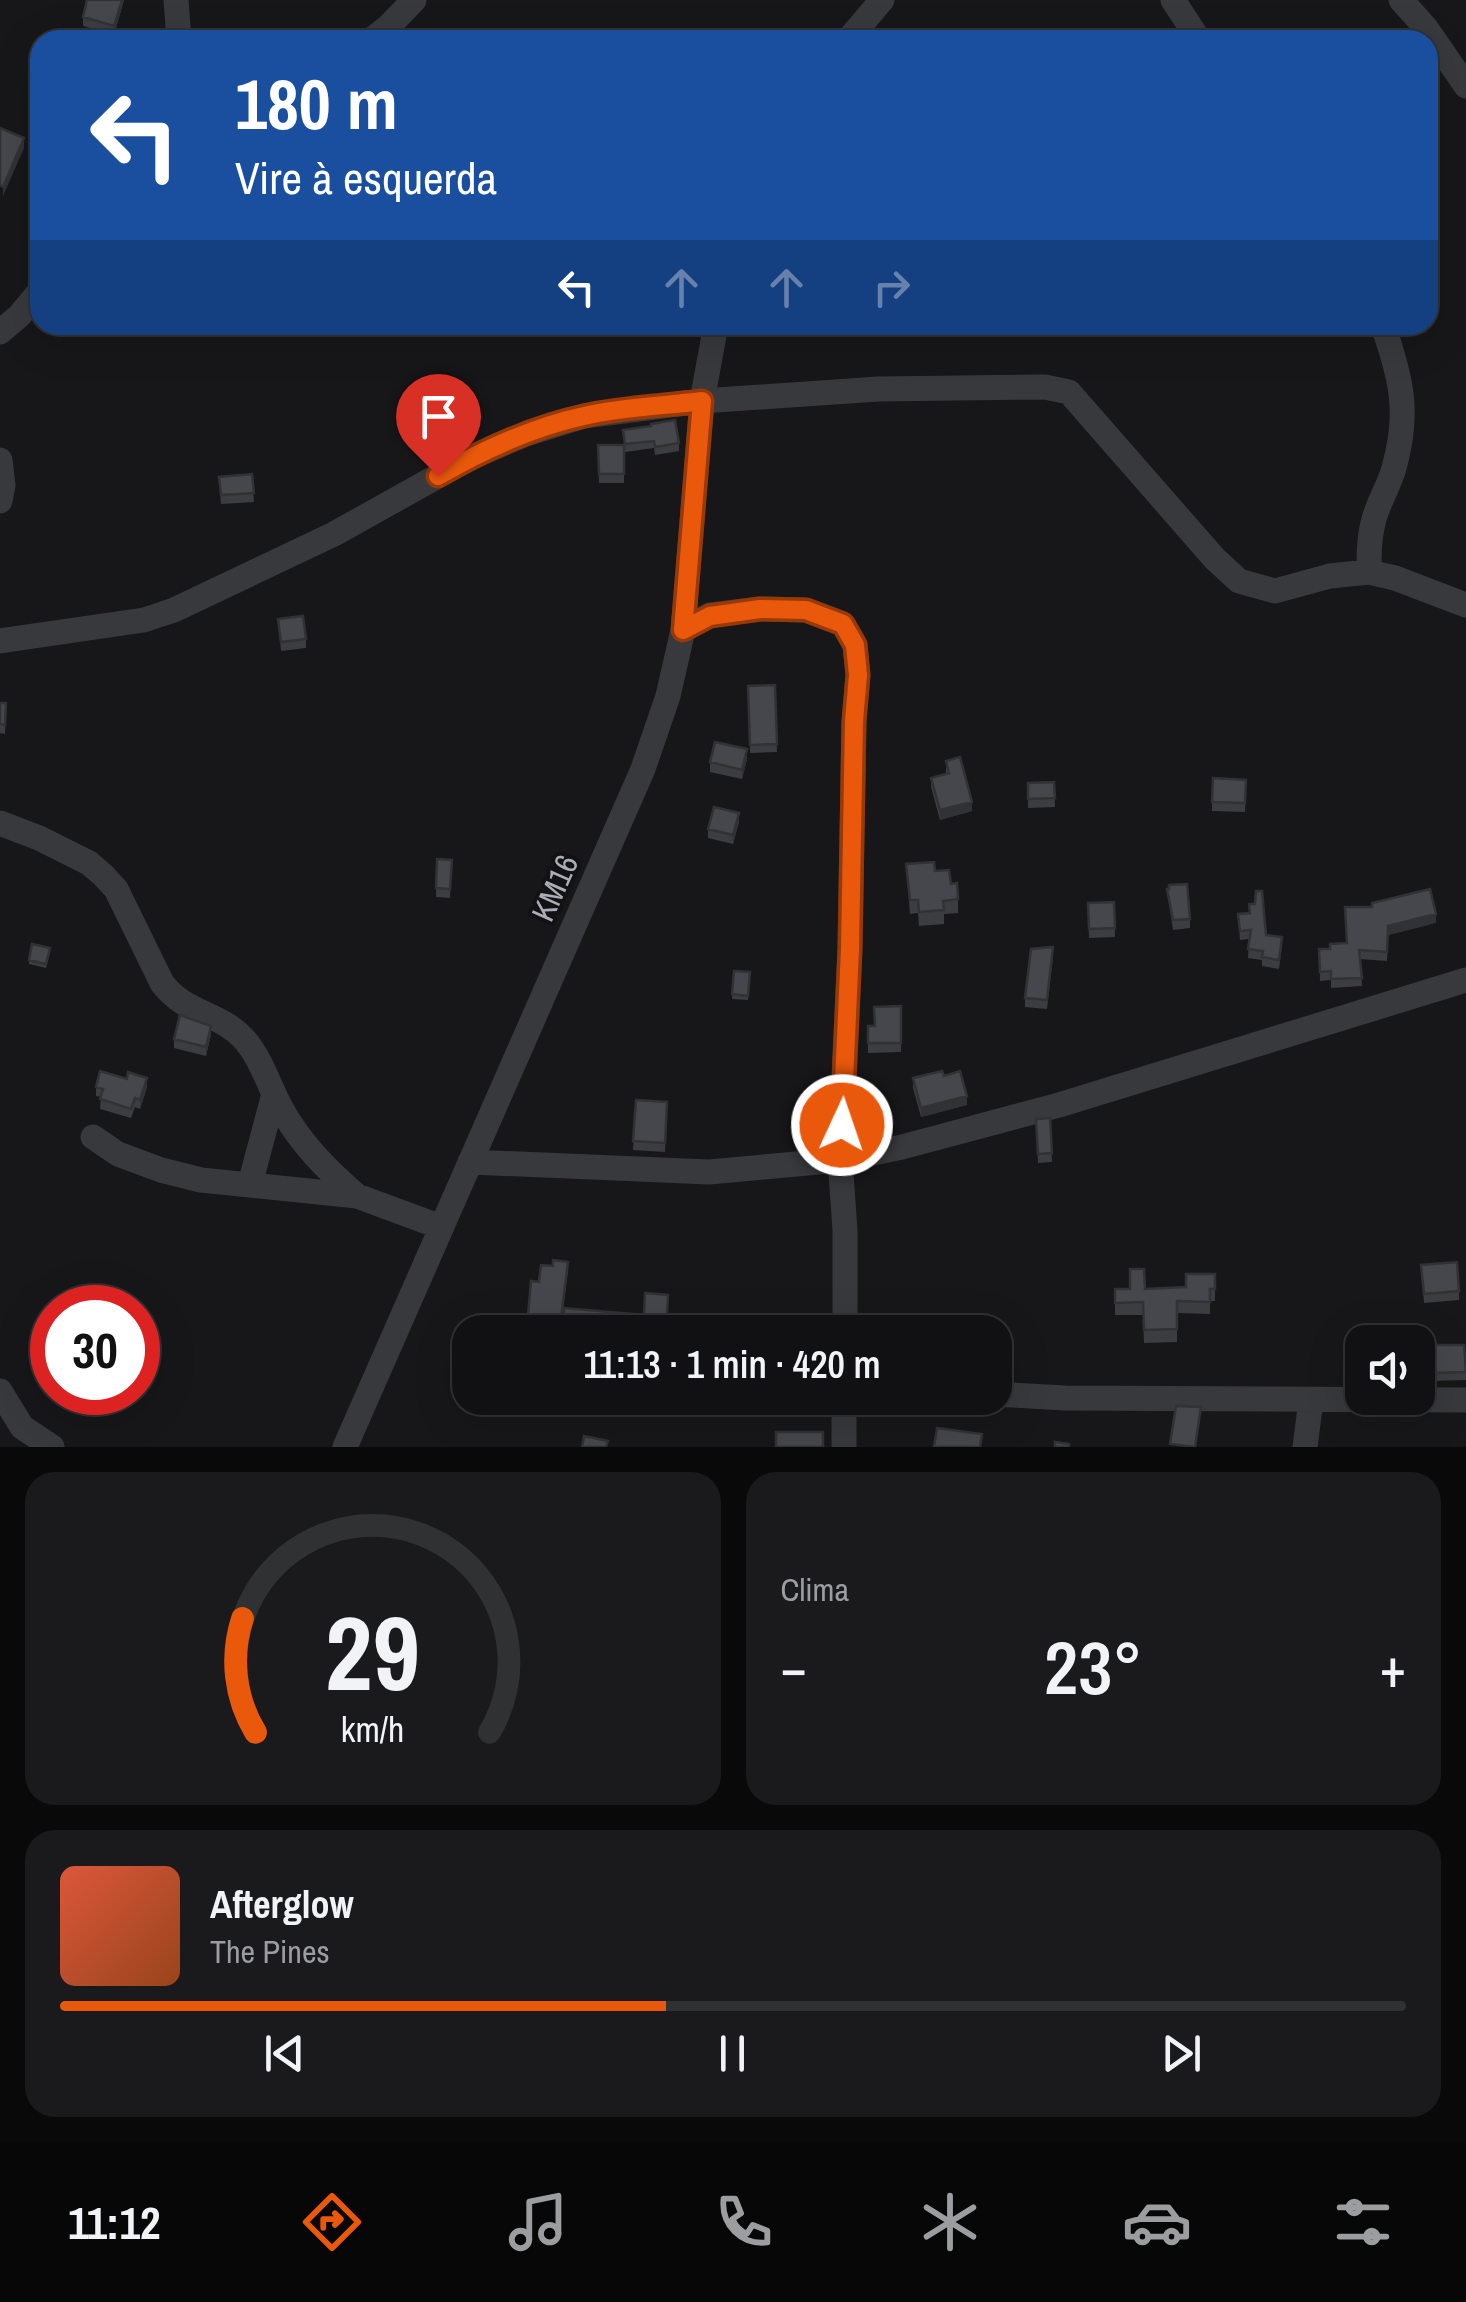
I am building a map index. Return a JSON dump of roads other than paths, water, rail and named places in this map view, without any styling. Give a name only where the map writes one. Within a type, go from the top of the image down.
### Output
[{"type":"street","points":[[176,0],[179,30]]},
{"type":"street","points":[[385,30],[414,0]]},
{"type":"street","points":[[856,30],[882,0]]},
{"type":"street","points":[[1173,0],[1192,30]]},
{"type":"street","points":[[1401,0],[1427,30]]},
{"type":"street","points":[[1438,45],[1466,86]]},
{"type":"street","points":[[0,332],[30,303]]},
{"type":"street","name":"KM16","points":[[345,1447],[643,769],[668,696],[683,630],[702,401],[714,335]]},
{"type":"street","points":[[1369,572],[1369,540],[1393,472],[1403,428],[1403,394],[1386,335]]},
{"type":"street","points":[[0,641],[144,620],[174,610],[334,534],[472,456],[584,416],[702,401],[896,389],[1045,387],[1069,392],[1215,559],[1239,581],[1275,591],[1330,576],[1369,572],[1466,606]]},
{"type":"street","points":[[0,460],[0,501]]},
{"type":"street","points":[[683,630],[710,616],[760,609],[806,610],[843,624],[855,645],[858,675],[840,1160],[845,1315]]},
{"type":"street","points":[[0,823],[72,854],[104,875],[116,889],[162,983],[180,1002],[235,1030],[248,1042],[294,1130],[323,1166],[357,1196]]},
{"type":"street","points":[[470,1162],[710,1172],[840,1160],[1059,1105],[1466,980]]},
{"type":"street","points":[[250,1184],[274,1094]]},
{"type":"street","points":[[93,1137],[118,1154],[161,1170],[201,1180],[357,1196],[441,1228]]},
{"type":"street","points":[[0,1391],[11,1423],[52,1447]]},
{"type":"street","points":[[1012,1395],[1466,1400]]},
{"type":"street","points":[[1305,1447],[1311,1400]]},
{"type":"street","points":[[844,1415],[844,1447]]}]
